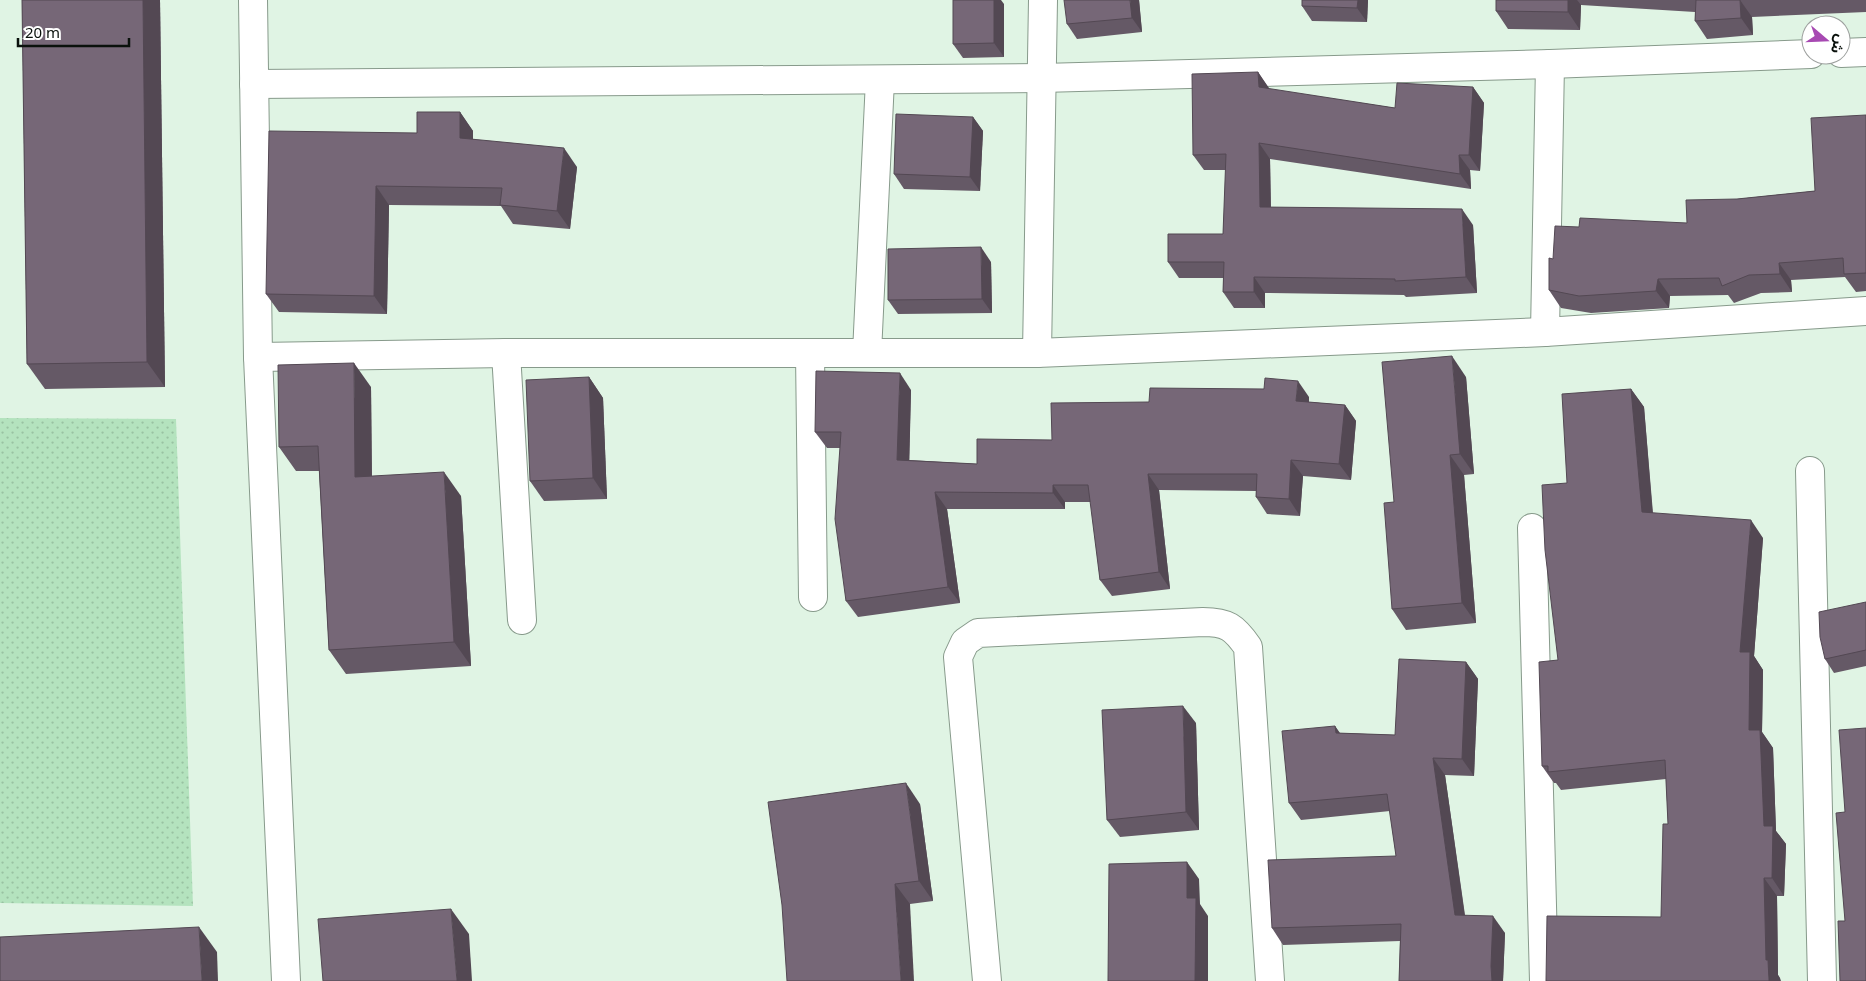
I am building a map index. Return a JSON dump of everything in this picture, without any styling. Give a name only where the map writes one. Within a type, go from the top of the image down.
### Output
[{"type":"street","points":[[253,0],[258,357],[286,981]]},
{"type":"street","points":[[1038,353],[1043,0]]},
{"type":"street","points":[[1851,53],[1866,52]]},
{"type":"street","points":[[254,84],[1042,78],[1550,64],[1801,54]]},
{"type":"street","points":[[1545,332],[1550,64]]},
{"type":"street","points":[[868,353],[880,80]]},
{"type":"street","points":[[258,357],[506,353],[1038,353],[1545,332],[1866,311]]},
{"type":"street","points":[[506,353],[522,620]]},
{"type":"street","points":[[810,353],[813,597]]},
{"type":"street","points":[[1810,472],[1822,981]]},
{"type":"street","points":[[1532,528],[1544,981]]},
{"type":"street","points":[[987,981],[958,657],[964,642],[978,633],[1203,622],[1221,622],[1238,632],[1248,647],[1270,981]]},
{"type":"green space","points":[[0,418],[176,419],[193,906],[0,903]]},
{"type":"building","points":[[22,0],[143,0],[147,362],[27,364]]},
{"type":"building","points":[[953,0],[994,0],[994,43],[953,44]]},
{"type":"building","points":[[1064,0],[1130,0],[1132,18],[1067,24]]},
{"type":"building","points":[[1302,0],[1358,0],[1357,8],[1302,6]]},
{"type":"building","points":[[1496,0],[1568,0],[1568,12],[1496,11]]},
{"type":"building","points":[[1696,0],[1740,0],[1741,18],[1695,21]]},
{"type":"building","points":[[1258,72],[1259,87],[1395,108],[1397,83],[1473,87],[1469,155],[1459,155],[1460,174],[1259,143],[1260,207],[1462,209],[1466,277],[1395,281],[1395,279],[1254,277],[1254,292],[1223,292],[1224,262],[1168,262],[1168,234],[1223,234],[1226,154],[1193,155],[1192,74]]},
{"type":"building","points":[[417,112],[460,112],[460,138],[564,148],[557,211],[500,205],[502,188],[376,186],[374,296],[266,294],[269,131],[417,133]]},
{"type":"building","points":[[896,114],[973,117],[970,177],[894,174]]},
{"type":"building","points":[[1866,115],[1866,273],[1844,274],[1843,258],[1779,263],[1780,274],[1749,275],[1722,286],[1719,278],[1658,279],[1656,291],[1579,296],[1549,290],[1549,258],[1553,259],[1555,226],[1579,227],[1580,218],[1687,223],[1686,200],[1737,199],[1815,191],[1811,118]]},
{"type":"building","points":[[981,247],[982,299],[888,300],[888,249]]},
{"type":"building","points":[[1452,356],[1460,454],[1450,455],[1462,603],[1392,609],[1384,503],[1394,502],[1382,362]]},
{"type":"building","points":[[354,363],[355,477],[444,472],[454,642],[329,650],[318,446],[279,447],[278,365]]},
{"type":"building","points":[[816,371],[900,373],[897,460],[977,464],[977,439],[1052,440],[1051,403],[1149,402],[1150,388],[1264,389],[1265,378],[1298,381],[1296,401],[1345,405],[1339,464],[1291,460],[1289,499],[1256,497],[1257,474],[1148,474],[1159,572],[1100,580],[1088,485],[1053,485],[1053,493],[935,492],[948,587],[846,601],[835,519],[841,432],[815,432]]},
{"type":"building","points":[[589,377],[593,478],[530,481],[526,380]]},
{"type":"building","points":[[1631,389],[1642,512],[1751,520],[1740,652],[1750,652],[1749,730],[1760,730],[1764,826],[1773,826],[1772,878],[1764,878],[1766,960],[1768,960],[1769,981],[1546,981],[1547,916],[1661,917],[1663,824],[1668,824],[1665,760],[1548,772],[1548,766],[1542,766],[1539,662],[1558,660],[1545,550],[1542,485],[1567,483],[1562,394]]},
{"type":"building","points":[[1866,602],[1866,650],[1825,659],[1820,637],[1819,612]]},
{"type":"building","points":[[1399,659],[1466,662],[1462,759],[1433,758],[1455,915],[1493,916],[1492,981],[1399,981],[1401,924],[1272,928],[1268,860],[1396,856],[1387,794],[1289,803],[1282,731],[1335,726],[1336,733],[1395,735]]},
{"type":"building","points":[[1183,706],[1186,812],[1107,820],[1102,710]]},
{"type":"building","points":[[1866,728],[1866,981],[1840,981],[1838,921],[1845,921],[1836,813],[1845,812],[1839,730]]},
{"type":"building","points":[[906,783],[919,881],[895,884],[901,981],[787,981],[782,905],[768,802]]},
{"type":"building","points":[[1187,862],[1187,898],[1196,898],[1195,981],[1108,981],[1109,864]]},
{"type":"building","points":[[451,909],[457,981],[323,981],[318,919]]},
{"type":"building","points":[[199,927],[202,981],[0,981],[0,937]]}]
